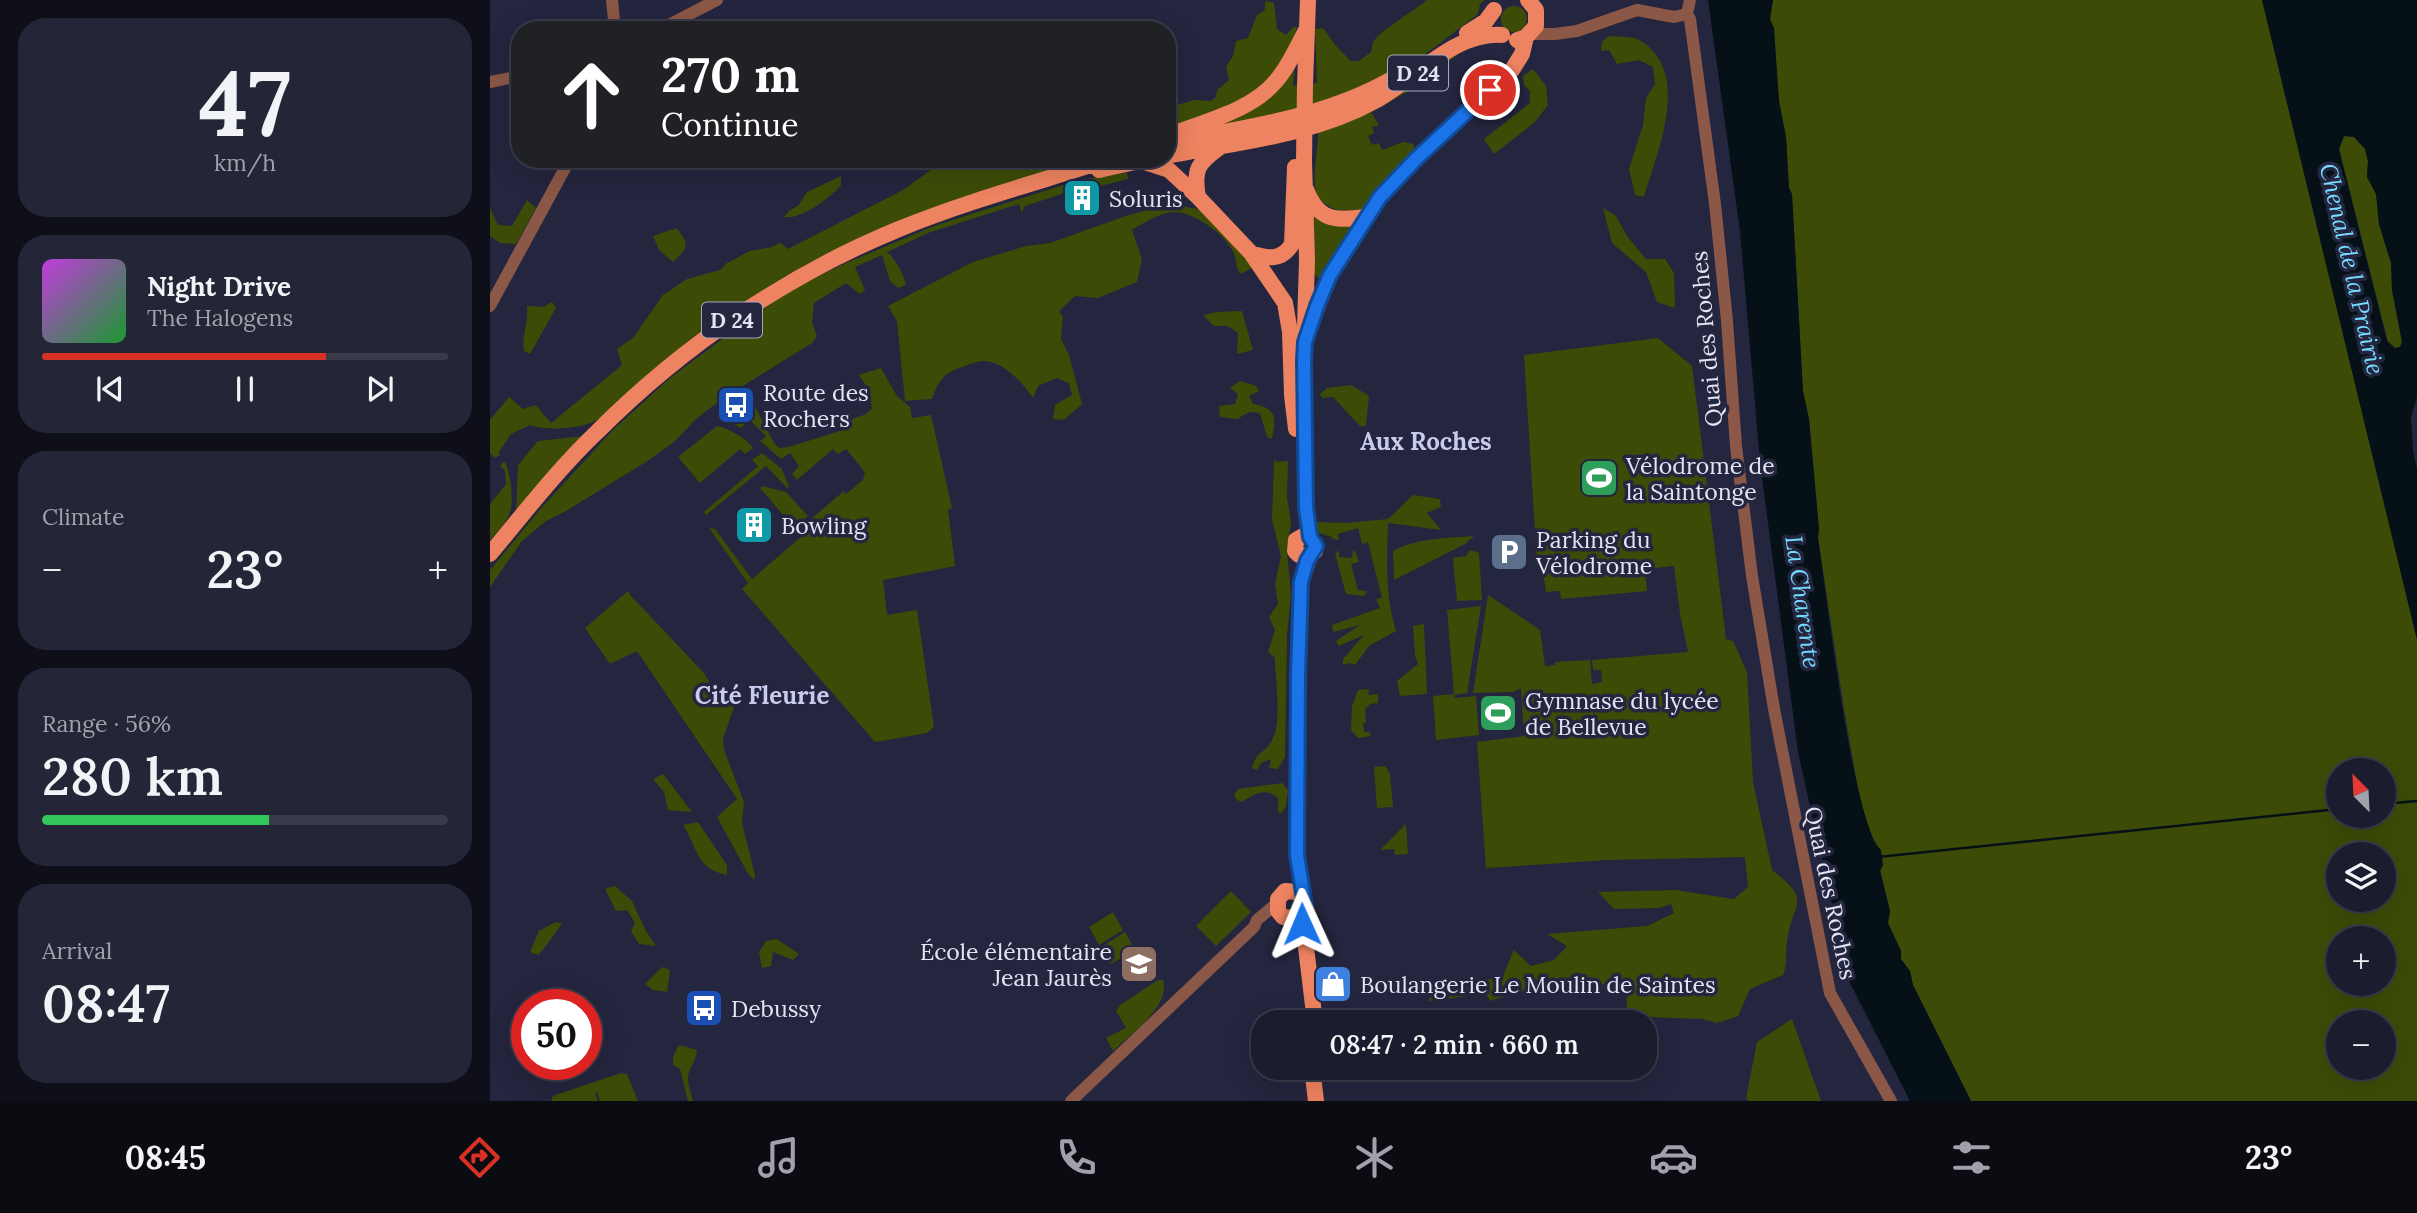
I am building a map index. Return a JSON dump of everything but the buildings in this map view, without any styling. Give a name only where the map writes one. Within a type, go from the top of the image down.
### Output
[{"type":"main road","points":[[1287,913],[1305,905],[1295,893],[1290,876],[1306,507],[1304,377],[1307,260],[1304,185],[1300,161],[1308,0]]},
{"type":"main road","points":[[1498,5],[1494,24],[1505,37],[1512,61],[1505,76]]},
{"type":"main road","name":"D 24","points":[[1176,134],[1280,122],[1354,98],[1398,76],[1481,25],[1498,5]]},
{"type":"main road","points":[[1305,342],[1330,275],[1365,217],[1397,178],[1518,63],[1529,35],[1536,26],[1535,7]]},
{"type":"main road","points":[[1182,182],[1188,152],[1200,130],[1265,92],[1283,73],[1306,30]]},
{"type":"main road","name":"D 24","points":[[1223,146],[1289,134],[1343,116],[1387,94],[1460,43],[1484,35],[1505,37]]},
{"type":"main road","points":[[1505,37],[1521,40],[1529,35]]},
{"type":"main road","name":"D 24","points":[[1176,139],[1200,130]]},
{"type":"main road","points":[[1176,154],[1223,146]]},
{"type":"main road","points":[[1198,197],[1195,180],[1198,168],[1203,160],[1223,146]]},
{"type":"main road","points":[[1273,284],[1284,254],[1292,244],[1293,185],[1300,161]]},
{"type":"main road","name":"D 24","points":[[490,554],[550,480],[597,431],[659,375],[746,310],[800,276],[899,229],[967,204],[1083,168]]},
{"type":"main road","name":"D 24","points":[[1038,183],[1110,168]]},
{"type":"main road","points":[[1163,168],[1198,197],[1251,253],[1285,303],[1297,435],[1303,546]]},
{"type":"main road","points":[[1304,185],[1312,202],[1324,215],[1341,219],[1365,217]]},
{"type":"main road","points":[[1297,435],[1304,219]]},
{"type":"main road","points":[[1251,253],[1272,258],[1284,254]]},
{"type":"main road","points":[[1295,893],[1280,895],[1295,934],[1305,1010]]},
{"type":"main road","points":[[1287,913],[1312,1010]]},
{"type":"main road","points":[[1313,1080],[1316,1101]]},
{"type":"main road","points":[[1320,1080],[1323,1101]]},
{"type":"street","points":[[612,0],[614,21]]},
{"type":"street","points":[[677,21],[718,0]]},
{"type":"street","points":[[1529,35],[1577,31],[1637,10],[1674,17],[1687,14],[1690,0]]},
{"type":"street","points":[[1535,7],[1550,27],[1565,33]]},
{"type":"street","name":"Quai des Roches","points":[[1687,14],[1690,19],[1715,204],[1736,446],[1752,576],[1788,789],[1830,993],[1891,1101]]},
{"type":"street","points":[[490,82],[511,78]]},
{"type":"street","points":[[490,306],[565,168]]},
{"type":"street","points":[[1071,1101],[1254,927],[1257,920],[1287,913]]},
{"type":"green space","points":[[1427,0],[1485,0],[1480,4],[1478,14],[1419,59],[1380,82],[1312,107],[1193,134],[1295,65],[1293,86],[1317,83],[1315,29],[1323,28],[1351,61],[1359,61],[1371,52],[1377,37]]},
{"type":"green space","points":[[1773,0],[2262,0],[2417,638],[2417,1101],[1971,1101],[1913,985],[1910,971],[1901,959],[1901,951],[1888,923],[1890,911],[1874,844],[1860,801],[1818,538],[1809,419],[1803,391],[1792,194],[1789,188],[1786,137],[1770,19]]},
{"type":"green space","points":[[1265,1],[1274,3],[1277,29],[1286,35],[1293,27],[1297,27],[1280,67],[1257,89],[1243,97],[1176,125],[1176,105],[1194,100],[1211,101],[1216,97],[1217,90],[1229,80],[1226,67],[1233,56],[1236,41],[1248,38],[1257,15],[1265,10]]},
{"type":"green space","points":[[1514,6],[1523,10],[1527,19],[1523,28],[1514,32],[1505,28],[1501,19],[1505,10]]},
{"type":"green space","points":[[1609,36],[1638,39],[1656,55],[1665,73],[1668,93],[1666,114],[1644,197],[1635,195],[1629,169],[1643,125],[1646,98],[1655,84],[1653,67],[1639,60],[1617,64],[1609,50],[1601,51],[1602,42]]},
{"type":"green space","points":[[1466,48],[1414,88],[1371,112],[1379,125],[1372,127],[1374,133],[1368,136],[1372,145],[1379,143],[1382,150],[1403,142],[1413,144],[1416,151],[1380,192],[1355,212],[1336,210],[1320,200],[1315,189],[1318,130]]},
{"type":"green space","points":[[1533,69],[1546,86],[1548,105],[1534,123],[1494,154],[1484,139],[1530,103],[1530,91],[1524,85],[1523,76]]},
{"type":"green space","points":[[2344,136],[2354,137],[2365,149],[2368,161],[2367,177],[2376,194],[2379,224],[2391,263],[2392,290],[2402,342],[2400,347],[2395,348],[2388,342],[2339,149]]},
{"type":"green space","points":[[934,168],[1061,168],[950,204],[858,239],[771,285],[730,313],[648,375],[599,419],[562,428],[530,425],[511,434],[499,452],[500,455],[495,458],[490,453],[490,420],[509,397],[523,409],[536,405],[551,423],[622,365],[617,349],[633,338],[663,295],[687,279],[720,270],[727,263],[750,251],[780,243],[788,249],[903,190]]},
{"type":"green space","points":[[1127,173],[1128,179],[1073,193],[1071,191],[1025,206],[1022,213],[1019,204],[928,233],[887,252],[905,280],[906,285],[898,288],[890,281],[882,255],[855,267],[865,290],[860,294],[846,283],[814,303],[812,322],[817,336],[812,343],[722,399],[649,460],[546,521],[522,541],[490,587],[490,570],[542,507],[613,430],[670,378],[796,287],[934,226],[1079,180]]},
{"type":"green space","points":[[841,176],[841,185],[823,202],[807,212],[784,217],[799,205],[807,192]]},
{"type":"green space","points":[[527,200],[536,208],[516,244],[500,243],[490,236],[490,208],[498,225],[512,226]]},
{"type":"green space","points":[[1168,204],[1198,209],[1218,223],[1253,267],[1241,274],[1234,254],[1224,239],[1190,215],[1173,212],[1163,214],[1132,230],[1142,259],[1137,282],[1098,298],[1075,296],[1059,311],[1063,317],[1061,339],[1069,355],[1082,404],[1064,420],[1053,419],[1055,405],[1072,395],[1069,383],[1057,378],[1038,386],[1033,398],[1011,373],[989,361],[973,363],[947,374],[932,399],[905,401],[897,321],[888,306],[973,262],[1026,246],[1050,243]]},
{"type":"green space","points":[[1310,206],[1359,221],[1323,278],[1318,278],[1313,273]]},
{"type":"green space","points":[[1603,208],[1616,216],[1627,236],[1646,259],[1665,259],[1674,273],[1675,308],[1657,302],[1646,272],[1612,243]]},
{"type":"green space","points":[[677,228],[686,242],[684,251],[673,262],[659,250],[653,236]]},
{"type":"green space","points":[[552,302],[556,308],[530,354],[524,351],[523,345],[527,306],[543,307]]},
{"type":"green space","points":[[1242,311],[1253,350],[1237,354],[1238,333],[1227,326],[1214,326],[1203,315]]},
{"type":"green space","points":[[1658,338],[1692,366],[1726,639],[1733,641],[1747,672],[1753,782],[1772,870],[1797,896],[1783,975],[1750,989],[1738,1016],[1717,1023],[1703,1019],[1657,1017],[1657,1010],[1627,1010],[1626,985],[1597,984],[1572,994],[1562,988],[1547,987],[1490,1001],[1486,994],[1428,1001],[1433,991],[1503,976],[1514,950],[1531,966],[1554,960],[1567,946],[1547,934],[1647,926],[1674,913],[1671,904],[1659,908],[1614,909],[1598,892],[1675,890],[1734,899],[1748,887],[1745,857],[1608,860],[1486,868],[1477,742],[1524,736],[1521,688],[1513,692],[1473,693],[1488,595],[1540,630],[1545,666],[1555,665],[1555,662],[1590,660],[1592,684],[1602,682],[1601,670],[1593,670],[1592,660],[1688,652],[1674,566],[1645,569],[1647,591],[1561,599],[1560,591],[1546,592],[1542,566],[1537,563],[1524,355]]},
{"type":"green space","points":[[881,368],[897,396],[910,407],[912,418],[931,415],[952,508],[948,510],[955,566],[883,580],[887,615],[917,610],[934,727],[927,733],[875,742],[742,589],[748,583],[709,528],[715,529],[752,579],[802,536],[811,519],[844,491],[846,494],[863,480],[865,472],[846,449],[838,454],[833,449],[797,480],[792,474],[799,466],[790,453],[781,459],[760,441],[766,436],[750,420],[741,428],[724,418],[750,397],[779,448],[849,428],[850,420],[866,414],[872,408],[869,390],[859,375]]},
{"type":"green space","points":[[1240,381],[1256,386],[1259,391],[1249,396],[1253,404],[1271,411],[1274,419],[1272,439],[1267,437],[1260,413],[1249,412],[1237,419],[1220,417],[1219,406],[1235,404],[1238,394],[1230,388]]},
{"type":"green space","points":[[1351,385],[1369,396],[1366,426],[1360,426],[1333,397],[1322,398],[1320,394],[1327,388]]},
{"type":"green space","points":[[717,426],[737,434],[753,448],[745,454],[740,449],[700,483],[678,457]]},
{"type":"green space","points":[[585,436],[516,514],[518,465],[538,441]]},
{"type":"green space","points":[[762,453],[782,469],[789,487],[766,466],[706,515],[704,512],[758,466],[752,460]]},
{"type":"green space","points":[[1274,460],[1288,461],[1287,497],[1291,522],[1287,551],[1291,594],[1287,635],[1285,757],[1278,769],[1269,768],[1271,759],[1261,763],[1257,770],[1252,768],[1256,758],[1275,734],[1278,713],[1275,658],[1268,652],[1275,630],[1269,617],[1278,604],[1275,584],[1281,556],[1272,520]]},
{"type":"green space","points":[[503,462],[510,482],[510,512],[502,527],[490,540],[490,504],[506,484],[505,471],[500,466]]},
{"type":"green space","points":[[762,486],[786,492],[808,516],[794,528],[760,488]]},
{"type":"green space","points":[[1413,495],[1440,499],[1441,507],[1427,513],[1441,530],[1388,523],[1388,591],[1396,631],[1369,646],[1355,665],[1343,665],[1343,659],[1364,635],[1339,646],[1336,641],[1360,625],[1333,632],[1332,625],[1380,608],[1376,599],[1382,598],[1368,542],[1362,544],[1358,528],[1338,534],[1339,540],[1319,533],[1316,522],[1345,523],[1388,519]]},
{"type":"green space","points":[[1474,536],[1465,544],[1394,580],[1393,551],[1422,541]]},
{"type":"green space","points":[[1339,550],[1339,557],[1352,558],[1353,550],[1355,551],[1359,562],[1351,564],[1358,590],[1366,591],[1363,596],[1346,594],[1335,554]]},
{"type":"green space","points":[[1470,550],[1479,553],[1482,600],[1457,601],[1453,558],[1466,556]]},
{"type":"green space","points":[[628,591],[704,673],[720,701],[734,707],[723,739],[724,750],[744,802],[742,823],[754,880],[717,817],[737,799],[637,651],[610,664],[585,628]]},
{"type":"green space","points":[[1481,606],[1467,693],[1454,695],[1455,698],[1476,696],[1479,735],[1436,740],[1433,696],[1454,694],[1447,610]]},
{"type":"green space","points":[[1424,624],[1427,694],[1400,696],[1397,681],[1418,664],[1413,626]]},
{"type":"green space","points":[[1369,689],[1368,695],[1378,694],[1378,703],[1370,704],[1365,709],[1364,732],[1369,732],[1371,736],[1358,738],[1351,730],[1352,706],[1358,690]]},
{"type":"green space","points":[[1385,766],[1390,774],[1393,807],[1377,808],[1374,767]]},
{"type":"green space","points":[[663,774],[692,812],[668,810],[664,792],[653,779]]},
{"type":"green space","points":[[1282,783],[1288,790],[1286,806],[1282,813],[1278,812],[1278,798],[1269,793],[1255,794],[1242,802],[1234,795],[1238,789]]},
{"type":"green space","points":[[698,822],[727,865],[727,875],[709,868],[699,857],[683,825]]},
{"type":"green space","points":[[1406,824],[1408,854],[1395,855],[1394,849],[1380,850]]},
{"type":"green space","points":[[615,886],[632,901],[656,946],[639,944],[631,931],[635,923],[627,910],[616,911],[605,889]]},
{"type":"green space","points":[[1231,891],[1251,912],[1216,946],[1196,926]]},
{"type":"green space","points":[[1113,912],[1123,930],[1099,945],[1089,927]]},
{"type":"green space","points":[[556,922],[562,924],[539,955],[530,952],[539,931]]},
{"type":"green space","points":[[1125,932],[1135,950],[1111,964],[1101,947]]},
{"type":"green space","points":[[777,939],[799,954],[793,960],[773,952],[771,966],[762,968],[759,952],[766,941]]},
{"type":"green space","points":[[662,967],[670,970],[667,992],[653,990],[645,984]]},
{"type":"green space","points":[[1158,980],[1163,980],[1161,1000],[1148,1019],[1113,1051],[1106,1038],[1126,1028],[1116,1011],[1120,1005]]},
{"type":"green space","points":[[1792,1019],[1821,1101],[1749,1101],[1746,1098],[1757,1042]]},
{"type":"green space","points":[[679,1045],[697,1050],[688,1076],[693,1101],[688,1101],[680,1069],[673,1065],[673,1057]]},
{"type":"green space","points":[[621,1073],[627,1074],[638,1101],[600,1101],[597,1092],[598,1101],[551,1101],[553,1096]]},
{"type":"water","name":"La Charente","points":[[1708,0],[1773,0],[1770,19],[1774,28],[1779,101],[1786,137],[1789,188],[1792,194],[1803,391],[1809,419],[1818,538],[1842,704],[1860,798],[1871,832],[1881,850],[1883,865],[1880,871],[1890,911],[1888,923],[1901,951],[1901,959],[1910,971],[1913,985],[1971,1101],[1910,1101],[1849,981],[1798,752],[1760,462],[1740,231]]},
{"type":"water","name":"Chenal de la Prairie","points":[[2262,0],[2417,0],[2417,397],[2411,417],[2417,468],[2417,640]],"holes":[[[2344,136],[2354,137],[2365,149],[2368,161],[2367,177],[2376,194],[2379,224],[2391,263],[2392,290],[2402,342],[2400,347],[2395,348],[2387,341],[2339,149]]]},
{"type":"waterway","points":[[2396,803],[2417,801]]},
{"type":"waterway","points":[[1878,857],[2326,810]]},
{"type":"place","name":"Soluris","points":[[1082,198]]},
{"type":"place","name":"Route des Rochers","points":[[736,405]]},
{"type":"place","name":"Vélodrome de la Saintonge","points":[[1599,478]]},
{"type":"place","name":"Bowling","points":[[754,525]]},
{"type":"place","name":"Parking du Vélodrome","points":[[1509,552]]},
{"type":"place","name":"Gymnase du lycée de Bellevue","points":[[1498,713]]},
{"type":"place","name":"École élémentaire Jean Jaurès","points":[[1139,964]]},
{"type":"place","name":"Boulangerie Le Moulin de Saintes","points":[[1333,984]]},
{"type":"place","name":"Debussy","points":[[704,1008]]},
{"type":"district","name":"Aux Roches","points":[[1426,441]]},
{"type":"district","name":"Cité Fleurie","points":[[762,695]]},
{"type":"route","points":[[1302,924],[1305,905],[1297,855],[1301,582],[1307,561],[1316,546],[1310,537],[1306,507],[1305,342],[1330,275],[1365,217],[1397,178],[1490,90]]}]
